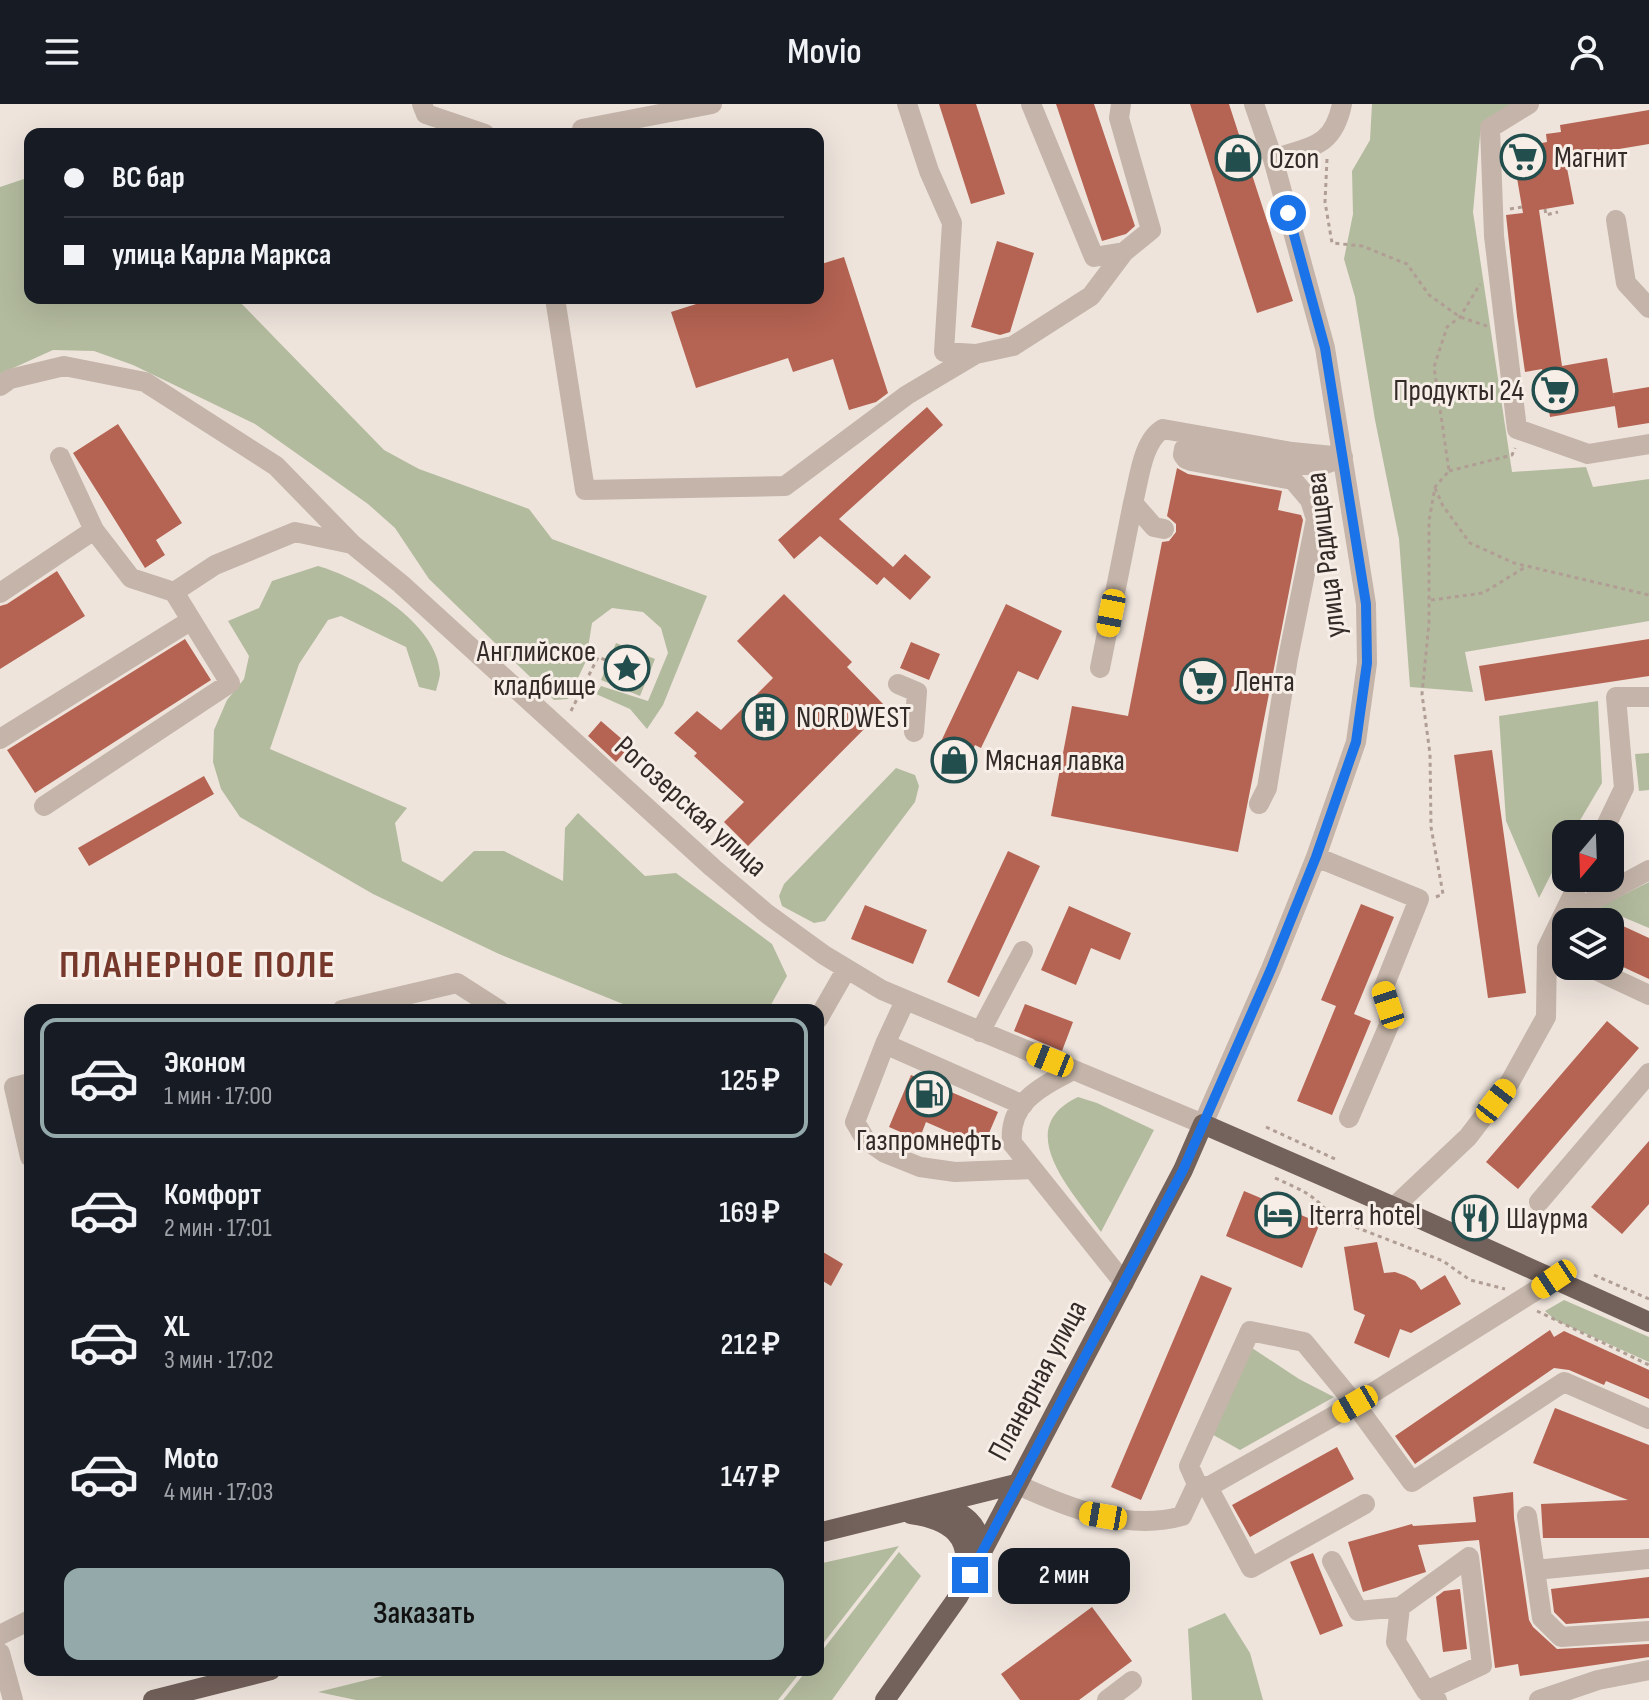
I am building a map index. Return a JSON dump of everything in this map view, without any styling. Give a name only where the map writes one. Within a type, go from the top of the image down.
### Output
[{"type":"main road","points":[[1203,1124],[1649,1322]]},
{"type":"main road","name":"Планерная улица","points":[[824,1532],[1016,1484],[1183,1170],[1203,1124]]},
{"type":"main road","points":[[885,1700],[958,1597],[1016,1484]]},
{"type":"main road","points":[[926,1508],[949,1507],[972,1521],[982,1537],[981,1553]]},
{"type":"main road","points":[[903,1513],[941,1522],[963,1541],[967,1555],[958,1597]]},
{"type":"main road","points":[[153,1700],[247,1676]]},
{"type":"street","points":[[422,104],[426,114],[467,128]]},
{"type":"street","points":[[587,128],[712,104]]},
{"type":"street","points":[[907,104],[929,171],[952,223],[944,352],[976,354],[1013,346],[1091,296],[1124,252],[1151,230],[1119,118],[1121,104]]},
{"type":"street","points":[[1031,104],[1094,257],[1124,252]]},
{"type":"street","name":"улица Радищева","points":[[1203,1124],[1316,857],[1356,742],[1367,663],[1366,604],[1332,458],[1325,348],[1273,159],[1254,104]]},
{"type":"street","points":[[1273,159],[1326,141],[1338,123],[1342,104]]},
{"type":"street","points":[[1529,104],[1490,128],[1494,236],[1517,429],[1588,454],[1649,444]]},
{"type":"street","points":[[1616,220],[1626,283],[1649,308]]},
{"type":"street","points":[[556,304],[585,490],[785,486],[907,395],[976,354]]},
{"type":"street","points":[[0,386],[10,379],[64,366],[145,382],[276,466],[352,544]]},
{"type":"street","points":[[1100,668],[1133,503],[1155,434],[1163,429],[1332,458]]},
{"type":"street","points":[[1259,804],[1267,788],[1288,658],[1316,519],[1310,500],[1293,480],[1191,461],[1183,455],[1184,449],[1190,447],[1294,465],[1332,458]]},
{"type":"street","points":[[44,806],[230,683],[174,592],[131,578],[94,530],[60,457]]},
{"type":"street","points":[[1133,503],[1154,527],[1164,529]]},
{"type":"street","points":[[0,593],[94,530]]},
{"type":"street","name":"Рогозерская улица","points":[[174,592],[215,565],[295,532],[352,544],[401,584],[723,877],[766,913],[846,970],[905,1001],[1203,1124]]},
{"type":"street","points":[[0,739],[190,621]]},
{"type":"street","points":[[898,684],[917,692],[914,732]]},
{"type":"street","points":[[1609,820],[1624,788],[1616,697],[1649,697]]},
{"type":"street","points":[[1316,857],[1419,899],[1383,989],[1389,1025],[1349,1118]]},
{"type":"street","points":[[1579,908],[1649,870]]},
{"type":"street","points":[[980,1032],[1023,951]]},
{"type":"street","points":[[824,1008],[846,970]]},
{"type":"street","points":[[1394,1207],[1468,1137],[1510,1082],[1546,1017],[1552,980]]},
{"type":"street","points":[[1617,980],[1649,995]]},
{"type":"street","points":[[368,1004],[457,983],[490,1004]]},
{"type":"street","points":[[905,1001],[855,1122],[865,1139],[885,1153],[920,1167],[955,1172],[1032,1169]]},
{"type":"street","points":[[885,1044],[1023,1105]]},
{"type":"street","points":[[1073,1070],[1030,1095],[1014,1117],[1012,1143],[1124,1283]]},
{"type":"street","points":[[1539,1202],[1649,1073]]},
{"type":"street","points":[[24,1084],[14,1087],[24,1131]]},
{"type":"street","points":[[1016,1484],[1081,1512],[1167,1520],[1182,1516],[1203,1486],[1355,1404],[1554,1279]]},
{"type":"street","points":[[1365,1504],[1251,1568],[1189,1466],[1250,1331],[1304,1342],[1355,1404],[1412,1482],[1564,1382],[1649,1419]]},
{"type":"street","points":[[1527,1516],[1542,1618],[1561,1637],[1649,1631]]},
{"type":"street","points":[[1332,1561],[1358,1611],[1400,1607],[1469,1557],[1482,1665],[1431,1696],[1396,1642],[1400,1607]]},
{"type":"street","points":[[1535,1570],[1649,1559]]},
{"type":"street","points":[[0,1635],[24,1623]]},
{"type":"street","points":[[0,1653],[13,1700]]},
{"type":"street","points":[[1539,1700],[1598,1680],[1649,1670]]},
{"type":"street","points":[[1107,1700],[1132,1681]]},
{"type":"path","points":[[1328,157],[1325,202],[1332,243],[1362,246],[1407,264],[1429,295],[1460,317],[1506,334]]},
{"type":"path","points":[[1545,209],[1546,215],[1558,212]]},
{"type":"path","points":[[1449,471],[1434,367],[1447,327],[1460,317],[1486,275]]},
{"type":"path","points":[[1415,908],[1443,894],[1431,827],[1430,754],[1422,694],[1429,600],[1429,521],[1435,487],[1449,471],[1512,455],[1524,431]]},
{"type":"path","points":[[1435,487],[1443,506],[1470,543],[1514,563],[1649,595]]},
{"type":"path","points":[[1429,600],[1483,593],[1527,566]]},
{"type":"path","points":[[562,730],[598,657],[616,664]]},
{"type":"path","points":[[1264,1173],[1311,1194],[1332,1218],[1443,1261],[1470,1280],[1499,1287],[1525,1299],[1540,1314],[1649,1365]]},
{"type":"green space","points":[[1372,104],[1518,104],[1481,125],[1473,212],[1512,472],[1586,467],[1593,487],[1649,479],[1649,621],[1465,652],[1473,692],[1410,687],[1399,539],[1355,297],[1344,259],[1353,214],[1352,171],[1370,140]]},
{"type":"green space","points":[[24,179],[24,304],[242,304],[384,450],[419,469],[529,509],[552,539],[707,596],[663,705],[647,729],[630,709],[596,694],[601,686],[648,701],[668,653],[661,628],[643,612],[612,608],[592,623],[586,661],[568,699],[554,700],[429,579],[395,528],[368,504],[255,424],[133,365],[94,351],[53,350],[0,374],[0,187]]},
{"type":"green space","points":[[318,566],[335,572],[394,605],[426,636],[436,654],[440,673],[436,691],[419,687],[406,647],[341,616],[328,620],[299,664],[270,749],[407,808],[395,823],[402,861],[442,882],[474,851],[504,851],[563,881],[565,828],[578,813],[645,876],[676,873],[772,944],[787,976],[771,1004],[623,1004],[499,954],[373,894],[240,817],[221,789],[213,762],[214,730],[227,700],[244,679],[249,656],[228,621],[259,608],[272,581]]},
{"type":"green space","points":[[616,643],[655,659],[640,696],[601,680]]},
{"type":"green space","points":[[1598,701],[1602,783],[1580,820],[1552,820],[1552,872],[1539,898],[1506,821],[1499,716]]},
{"type":"green space","points":[[1649,753],[1649,790],[1639,791],[1635,754]]},
{"type":"green space","points":[[896,768],[915,775],[919,786],[915,802],[825,921],[814,923],[782,906],[779,896],[784,884]]},
{"type":"green space","points":[[1649,882],[1649,928],[1624,918],[1624,908],[1599,907]]},
{"type":"green space","points":[[1078,1097],[1154,1130],[1101,1232],[1064,1181],[1048,1143],[1049,1126],[1058,1110]]},
{"type":"green space","points":[[1564,1300],[1649,1337],[1649,1362],[1555,1320],[1545,1311]]},
{"type":"green space","points":[[1249,1346],[1299,1379],[1334,1397],[1240,1450],[1208,1432]]},
{"type":"green space","points":[[899,1546],[824,1642],[824,1563]]},
{"type":"green space","points":[[899,1552],[921,1576],[832,1700],[783,1700],[802,1676],[824,1676],[824,1648]]},
{"type":"green space","points":[[1225,1613],[1250,1653],[1263,1700],[1192,1700],[1188,1629]]},
{"type":"green space","points":[[383,1676],[797,1676],[778,1700],[356,1700],[318,1692]]},
{"type":"building","points":[[939,104],[976,104],[1005,194],[971,204]]},
{"type":"building","points":[[1056,104],[1094,104],[1135,226],[1126,234],[1102,241]]},
{"type":"building","points":[[1190,104],[1229,104],[1293,301],[1257,313]]},
{"type":"building","points":[[1649,110],[1649,144],[1565,158],[1574,204],[1539,210],[1562,366],[1607,358],[1615,406],[1550,417],[1542,369],[1525,372],[1517,316],[1506,215],[1523,213],[1512,149],[1547,142],[1546,134],[1561,132],[1560,125]]},
{"type":"building","points":[[997,241],[1034,253],[1010,332],[1000,335],[971,327]]},
{"type":"building","points":[[844,257],[888,393],[876,402],[849,410],[833,359],[793,372],[788,358],[696,388],[671,312],[696,304],[824,304],[824,263]]},
{"type":"building","points":[[1649,387],[1649,423],[1618,428],[1613,393]]},
{"type":"building","points":[[927,407],[943,425],[839,519],[893,567],[905,554],[931,577],[910,600],[884,577],[877,585],[820,536],[794,559],[778,540]]},
{"type":"building","points":[[118,424],[182,523],[156,540],[165,555],[145,568],[73,453]]},
{"type":"building","name":"Лента","points":[[1177,468],[1188,474],[1282,491],[1278,510],[1301,515],[1303,520],[1238,852],[1051,816],[1072,706],[1128,716],[1162,542],[1169,541],[1176,532],[1176,524],[1167,516]]},
{"type":"building","points":[[57,571],[85,616],[0,669],[0,606]]},
{"type":"building","points":[[784,594],[852,662],[847,667],[886,707],[748,846],[724,822],[744,802],[674,733],[697,711],[721,730],[773,678],[737,641]]},
{"type":"building","points":[[1006,604],[1062,631],[1038,680],[1018,671],[981,748],[975,745],[959,778],[937,767],[943,753],[937,750]]},
{"type":"building","points":[[185,639],[211,680],[35,793],[7,750]]},
{"type":"building","points":[[1649,639],[1649,676],[1485,701],[1479,666]]},
{"type":"building","points":[[911,642],[940,654],[929,680],[900,668]]},
{"type":"building","points":[[601,721],[630,746],[616,762],[588,736]]},
{"type":"building","points":[[1492,750],[1526,993],[1488,998],[1454,755]]},
{"type":"building","points":[[204,776],[214,794],[89,866],[78,848]]},
{"type":"building","points":[[1008,851],[1040,866],[979,997],[947,982]]},
{"type":"building","points":[[1361,904],[1394,917],[1354,1014],[1371,1021],[1332,1115],[1297,1101],[1336,1006],[1321,1000]]},
{"type":"building","points":[[865,905],[927,930],[913,964],[851,939]]},
{"type":"building","points":[[1069,906],[1131,933],[1120,960],[1091,948],[1076,985],[1041,970]]},
{"type":"building","points":[[1624,926],[1649,938],[1649,979],[1624,967]]},
{"type":"building","points":[[1025,1004],[1073,1022],[1062,1051],[1014,1031]]},
{"type":"building","points":[[1607,1021],[1639,1048],[1518,1189],[1486,1162]]},
{"type":"building","name":"Газпромнефть","points":[[911,1075],[998,1112],[983,1147],[926,1122],[919,1140],[889,1127]]},
{"type":"building","points":[[1649,1141],[1649,1204],[1622,1234],[1591,1207]]},
{"type":"building","points":[[1244,1191],[1320,1223],[1302,1268],[1226,1236]]},
{"type":"building","points":[[1377,1242],[1384,1273],[1395,1272],[1406,1276],[1415,1281],[1421,1290],[1445,1275],[1461,1304],[1411,1333],[1400,1329],[1389,1358],[1354,1343],[1365,1315],[1354,1310],[1344,1247]]},
{"type":"building","points":[[824,1253],[843,1264],[831,1286],[824,1282]]},
{"type":"building","points":[[1201,1275],[1232,1288],[1141,1500],[1111,1487]]},
{"type":"building","points":[[1550,1330],[1554,1337],[1564,1331],[1649,1370],[1649,1399],[1606,1381],[1604,1385],[1569,1370],[1554,1368],[1415,1464],[1395,1436]]},
{"type":"building","points":[[1555,1408],[1649,1445],[1649,1538],[1543,1538],[1541,1504],[1628,1500],[1533,1463]]},
{"type":"building","points":[[1337,1447],[1354,1479],[1250,1537],[1232,1505]]},
{"type":"building","points":[[1513,1492],[1529,1620],[1533,1627],[1557,1649],[1649,1644],[1649,1657],[1520,1676],[1518,1664],[1495,1668],[1479,1540],[1418,1545],[1426,1572],[1363,1592],[1348,1542],[1412,1524],[1476,1522],[1473,1497]]},
{"type":"building","points":[[1313,1553],[1343,1626],[1320,1635],[1290,1562]]},
{"type":"building","points":[[1649,1577],[1649,1618],[1566,1624],[1554,1612],[1551,1589]]},
{"type":"building","points":[[1460,1589],[1467,1649],[1443,1652],[1436,1597],[1444,1591]]},
{"type":"building","points":[[1092,1607],[1132,1661],[1079,1700],[1020,1700],[1001,1674]]},
{"type":"place","name":"Магнит","points":[[1523,157]]},
{"type":"place","name":"Ozon","points":[[1238,158]]},
{"type":"place","name":"Продукты 24","points":[[1555,390]]},
{"type":"place","name":"Английское кладбище","points":[[627,668]]},
{"type":"place","name":"Лента","points":[[1203,681]]},
{"type":"place","name":"NORDWEST","points":[[765,717]]},
{"type":"place","name":"Мясная лавка","points":[[954,760]]},
{"type":"place","name":"Газпромнефть","points":[[929,1094]]},
{"type":"place","name":"Iterra hotel","points":[[1278,1215]]},
{"type":"place","name":"Шаурма","points":[[1475,1218]]},
{"type":"district","name":"ПЛАНЕРНОЕ ПОЛЕ","points":[[198,964]]},
{"type":"route","points":[[970,1575],[1183,1170],[1271,969],[1316,857],[1356,742],[1367,663],[1366,604],[1325,348],[1288,213]]}]
